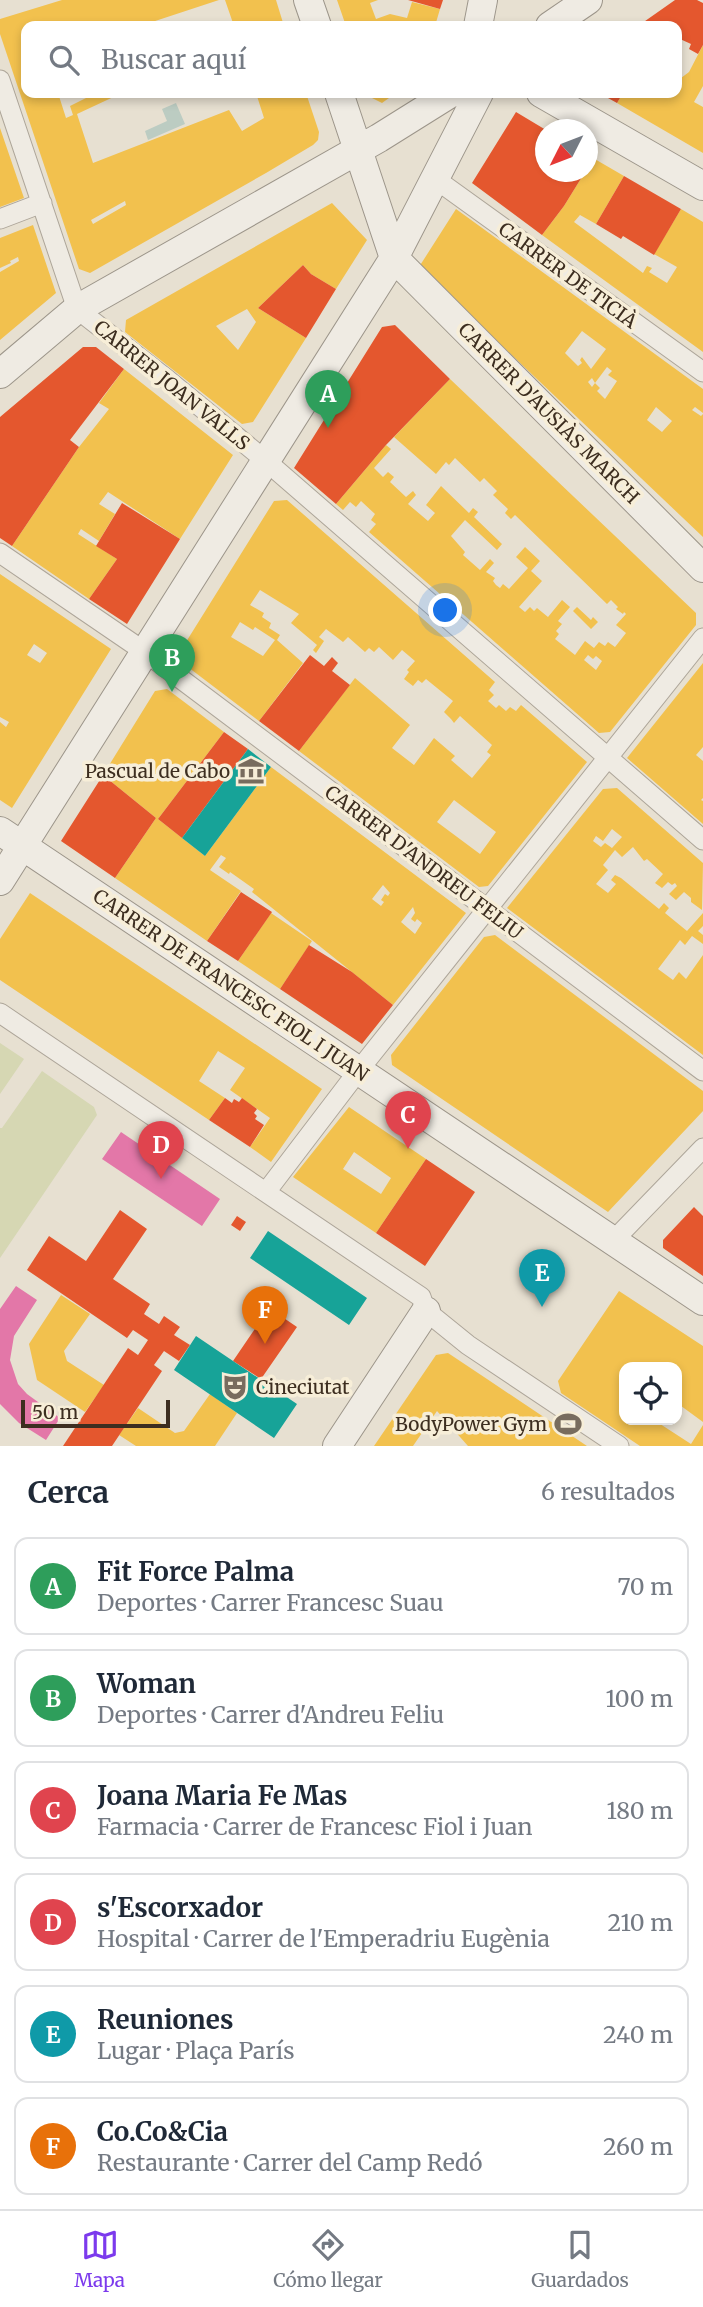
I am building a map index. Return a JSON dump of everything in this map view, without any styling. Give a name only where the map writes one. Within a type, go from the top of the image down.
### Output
[{"type":"street","points":[[308,0],[315,21]]},
{"type":"street","points":[[479,21],[483,0]]},
{"type":"street","points":[[557,21],[588,0]]},
{"type":"street","points":[[0,79],[77,309]]},
{"type":"street","points":[[342,98],[394,258]]},
{"type":"street","points":[[0,374],[77,309],[359,149],[442,98]]},
{"type":"street","points":[[0,881],[11,838],[145,652],[394,258],[476,98]]},
{"type":"street","points":[[550,98],[703,186]]},
{"type":"street","name":"CARRER DE TICIÀ","points":[[434,178],[703,372]]},
{"type":"street","points":[[0,219],[41,203]]},
{"type":"street","name":"CARRER D'AUSIÀS MARCH","points":[[394,258],[703,568]]},
{"type":"street","name":"CARRER JOAN VALLS","points":[[77,309],[266,461],[703,841]]},
{"type":"street","name":"CARRER D'ANDREU FELIU","points":[[0,553],[145,652],[703,1071]]},
{"type":"street","points":[[267,1192],[359,1070],[703,638]]},
{"type":"street","name":"CARRER DE FRANCESC FIOL I JUAN","points":[[11,838],[703,1301]]},
{"type":"street","points":[[0,1013],[421,1297],[426,1311],[468,1345],[619,1446]]},
{"type":"street","points":[[613,1241],[703,1148]]},
{"type":"street","points":[[337,1446],[426,1311]]},
{"type":"green space","points":[[0,1043],[24,1059],[0,1094]]},
{"type":"green space","points":[[42,1071],[94,1107],[97,1115],[0,1258],[0,1128]]},
{"type":"shaded area","points":[[176,103],[185,124],[148,140],[145,131],[167,121],[162,109]]},
{"type":"building: Viviendas","points":[[62,0],[219,0],[155,21],[21,21],[21,96],[0,34],[0,19]]},
{"type":"building: Viviendas","points":[[225,0],[276,0],[282,21],[232,21]]},
{"type":"building: Viviendas","points":[[337,0],[378,0],[370,3],[376,19],[390,14],[407,18],[412,2],[440,9],[436,21],[344,21]]},
{"type":"building: Viviendas","points":[[703,45],[703,86],[694,102],[703,107],[703,153],[617,103],[620,98],[682,98],[682,77],[689,72]]},
{"type":"building: Viviendas","points":[[22,98],[60,98],[66,118],[73,115],[70,106],[86,98],[111,98],[77,114],[93,163],[229,110],[242,131],[264,118],[258,98],[308,98],[319,132],[318,140],[313,145],[90,273],[79,269]],"holes":[[[125,201],[126,205],[93,224],[91,220]]]},
{"type":"building: Viviendas","points":[[372,98],[389,98],[382,103]]},
{"type":"building: Viviendas","points":[[0,128],[24,198],[0,207]]},
{"type":"building: Viviendas","points":[[598,161],[624,176],[596,224],[580,215],[574,222],[643,273],[647,266],[652,268],[649,272],[667,283],[677,267],[654,254],[681,209],[703,222],[703,352],[542,235],[579,182],[598,182]]},
{"type":"building: Viviendas","points":[[332,203],[367,240],[336,289],[311,274],[303,265],[258,308],[306,338],[253,422],[242,424],[125,332],[126,320]],"holes":[[[247,309],[256,322],[238,350],[216,326]]]},
{"type":"building: Viviendas","points":[[456,209],[703,389],[703,413],[695,407],[692,410],[701,416],[703,414],[703,537],[419,267]],"holes":[[[582,331],[606,349],[591,369],[582,357],[582,363],[578,366],[565,353]],[[607,367],[612,371],[608,375],[617,381],[605,399],[597,391],[600,388],[595,383]],[[592,378],[595,383],[592,387],[588,382]],[[656,407],[672,421],[662,432],[647,420]]]},
{"type":"building: Viviendas","points":[[33,225],[56,293],[0,340],[0,272],[19,261],[18,257],[0,268],[0,238]]},
{"type":"building: Viviendas","points":[[124,369],[233,455],[180,539],[108,492],[99,504],[115,514],[99,541],[81,529],[78,534],[117,559],[89,599],[12,546],[79,447],[109,409],[99,403]]},
{"type":"building: Viviendas","points":[[450,379],[696,613],[696,625],[610,732],[599,733],[369,532],[376,524],[371,520],[375,514],[361,501],[356,507],[350,502],[343,510],[336,504],[386,445],[391,449],[374,468],[383,477],[388,472],[394,477],[390,482],[406,497],[413,491],[416,495],[408,504],[428,521],[435,513],[426,505],[441,486],[469,513],[473,508],[478,512],[474,517],[502,544],[497,550],[465,520],[451,536],[465,552],[463,555],[480,570],[490,559],[494,563],[486,572],[495,578],[493,581],[496,585],[500,588],[503,584],[509,589],[528,568],[516,557],[525,547],[540,561],[531,571],[542,581],[519,607],[525,612],[530,607],[534,611],[537,608],[548,617],[562,600],[570,607],[558,621],[562,624],[556,631],[559,634],[555,639],[575,655],[585,641],[594,648],[599,642],[605,646],[608,642],[615,647],[626,633],[616,625],[626,614],[616,609],[618,607],[611,600],[607,604],[515,515],[511,519],[505,513],[508,509],[493,495],[497,491],[484,478],[480,482],[455,458],[449,465],[446,462],[436,474],[394,437]],"holes":[[[588,655],[593,659],[596,656],[602,661],[596,670],[584,660]]]},
{"type":"building: Viviendas","points":[[287,500],[495,682],[489,690],[494,695],[488,701],[496,708],[499,705],[506,711],[510,707],[516,711],[521,705],[587,762],[488,886],[479,887],[299,751],[355,678],[410,725],[392,748],[414,765],[434,738],[455,756],[451,760],[472,778],[491,755],[487,752],[492,745],[460,716],[454,723],[444,712],[453,701],[426,679],[422,683],[418,680],[413,686],[404,679],[409,672],[407,670],[415,661],[402,650],[393,660],[379,647],[374,652],[369,648],[365,652],[348,637],[343,642],[326,629],[319,637],[324,641],[316,653],[313,650],[317,645],[291,623],[299,614],[260,590],[250,605],[264,613],[262,617],[271,623],[269,628],[280,635],[277,640],[303,663],[259,721],[176,658],[274,501]],"holes":[[[240,622],[253,630],[255,627],[275,640],[263,656],[231,637]],[[454,800],[496,832],[480,854],[437,822]]]},
{"type":"building: Viviendas","points":[[0,574],[111,649],[12,808],[0,800],[0,722],[6,727],[9,722],[0,717]],"holes":[[[34,644],[47,653],[40,663],[27,655]]]},
{"type":"building: Viviendas","points":[[577,607],[591,620],[593,617],[598,622],[591,629],[573,611]]},
{"type":"building: Viviendas","points":[[703,663],[703,747],[696,755],[703,761],[703,824],[627,758]]},
{"type":"building: Viviendas","points":[[167,689],[224,732],[158,819],[205,856],[271,767],[466,913],[393,1005],[252,892],[254,889],[219,867],[226,858],[221,855],[210,870],[241,891],[207,941],[115,878],[156,818],[103,775],[155,691]],"holes":[[[383,885],[390,893],[388,896],[385,894],[381,906],[372,899]],[[413,907],[415,913],[411,919],[422,923],[415,934],[401,922]]]},
{"type":"building: Viviendas","points":[[617,788],[703,863],[702,910],[691,902],[691,898],[684,892],[676,900],[669,894],[677,886],[675,883],[672,885],[668,882],[662,888],[655,883],[663,874],[647,859],[644,861],[633,847],[622,857],[615,850],[603,865],[608,870],[596,884],[608,893],[616,884],[611,880],[615,875],[621,878],[659,909],[664,903],[669,908],[665,913],[687,931],[703,913],[703,926],[698,931],[703,935],[703,944],[692,936],[685,945],[680,940],[658,969],[673,980],[679,972],[686,979],[703,955],[703,1055],[507,908],[603,789]],"holes":[[[612,829],[622,837],[612,848],[605,843],[601,847],[593,841],[596,836],[603,841]]]},
{"type":"building: Viviendas","points":[[30,893],[322,1089],[271,1162],[250,1147],[270,1118],[230,1090],[245,1068],[218,1051],[199,1081],[225,1098],[209,1120],[0,980],[0,939]]},
{"type":"building: Viviendas","points":[[271,913],[312,941],[280,989],[238,961]]},
{"type":"building: Viviendas","points":[[495,935],[703,1091],[703,1111],[608,1212],[392,1065],[391,1055],[484,937]]},
{"type":"building: Viviendas","points":[[349,1107],[426,1159],[376,1233],[293,1177]],"holes":[[[354,1152],[391,1178],[381,1194],[343,1169]]]},
{"type":"building: Viviendas","points":[[619,1291],[703,1346],[703,1422],[682,1407],[682,1362],[619,1362],[619,1425],[662,1425],[691,1444],[703,1425],[703,1446],[640,1446],[561,1393],[558,1381]]},
{"type":"building: Viviendas","points":[[61,1295],[90,1314],[64,1351],[67,1361],[104,1385],[85,1412],[37,1380],[29,1344]]},
{"type":"building: Viviendas","points":[[448,1353],[587,1446],[468,1446],[437,1411],[413,1446],[374,1446],[436,1355]]},
{"type":"building: Viviendas","points":[[210,1394],[237,1413],[215,1446],[136,1446],[119,1435],[138,1408],[175,1433],[184,1431]]},
{"type":"building: Comercios","points":[[408,0],[443,0],[440,9]]},
{"type":"building: Comercios","points":[[675,0],[697,0],[703,3],[703,45],[698,54],[689,49],[691,44],[682,40],[682,21],[645,21]]},
{"type":"building: Comercios","points":[[516,112],[535,123],[535,182],[579,182],[542,235],[472,183]]},
{"type":"building: Comercios","points":[[624,176],[681,209],[654,255],[623,236],[621,239],[596,224]]},
{"type":"building: Comercios","points":[[303,265],[311,274],[336,289],[306,338],[258,308]]},
{"type":"building: Comercios","points":[[395,325],[450,379],[386,445],[336,504],[294,468],[382,327]]},
{"type":"building: Comercios","points":[[83,347],[96,347],[124,369],[70,440],[79,447],[12,546],[0,538],[0,417]]},
{"type":"building: Comercios","points":[[122,503],[180,539],[127,624],[89,599],[117,559],[96,546]]},
{"type":"building: Comercios","points":[[310,655],[324,666],[332,657],[338,663],[332,671],[350,685],[299,751],[259,721]]},
{"type":"building: Comercios","points":[[224,732],[248,749],[182,838],[158,819]]},
{"type":"building: Comercios","points":[[103,775],[156,818],[115,878],[61,841]]},
{"type":"building: Comercios","points":[[241,892],[272,912],[238,961],[207,941]]},
{"type":"building: Comercios","points":[[309,945],[352,972],[393,1005],[362,1044],[280,989]]},
{"type":"building: Comercios","points":[[225,1098],[232,1103],[234,1099],[239,1102],[242,1098],[257,1109],[254,1113],[257,1116],[255,1119],[264,1125],[250,1147],[209,1120]]},
{"type":"building: Comercios","points":[[426,1159],[475,1192],[425,1266],[376,1233]]},
{"type":"building: Comercios","points":[[694,1207],[703,1216],[703,1276],[663,1248],[663,1240]]},
{"type":"building: Comercios","points":[[120,1210],[147,1229],[113,1279],[150,1304],[144,1314],[159,1324],[164,1316],[180,1327],[174,1335],[190,1345],[179,1361],[164,1351],[154,1365],[162,1371],[112,1446],[63,1446],[128,1348],[138,1355],[148,1340],[133,1330],[127,1338],[27,1270],[49,1236],[86,1261]]},
{"type":"building: Comercios","points":[[237,1216],[246,1222],[240,1231],[231,1225]]},
{"type":"building: Comercios","points":[[269,1308],[297,1327],[261,1379],[233,1361]]},
{"type":"building: Salud","points":[[121,1132],[220,1199],[202,1226],[102,1159]]},
{"type":"building: Salud","points":[[16,1286],[37,1300],[14,1336],[10,1360],[18,1384],[27,1394],[60,1418],[46,1440],[19,1423],[0,1404],[0,1309]]},
{"type":"building: Público","points":[[248,749],[271,767],[205,856],[182,838]]},
{"type":"building: Público","points":[[268,1231],[367,1298],[349,1325],[250,1258]]},
{"type":"building: Público","name":"Cineciutat","points":[[196,1336],[297,1404],[274,1438],[174,1370]]},
{"type":"place","name":"Fit Force Palma","points":[[328,428]]},
{"type":"place","name":"Woman","points":[[172,692]]},
{"type":"place","name":"Pascual de Cabo","points":[[251,771]]},
{"type":"place","name":"Joana Maria Fe Mas","points":[[408,1149]]},
{"type":"place","name":"s'Escorxador","points":[[161,1179]]},
{"type":"place","name":"Reuniones","points":[[542,1307]]},
{"type":"place","name":"Co.Co&Cia","points":[[265,1344]]},
{"type":"place","name":"Cineciutat","points":[[235,1387]]},
{"type":"place","name":"BodyPower Gym","points":[[568,1424]]}]
